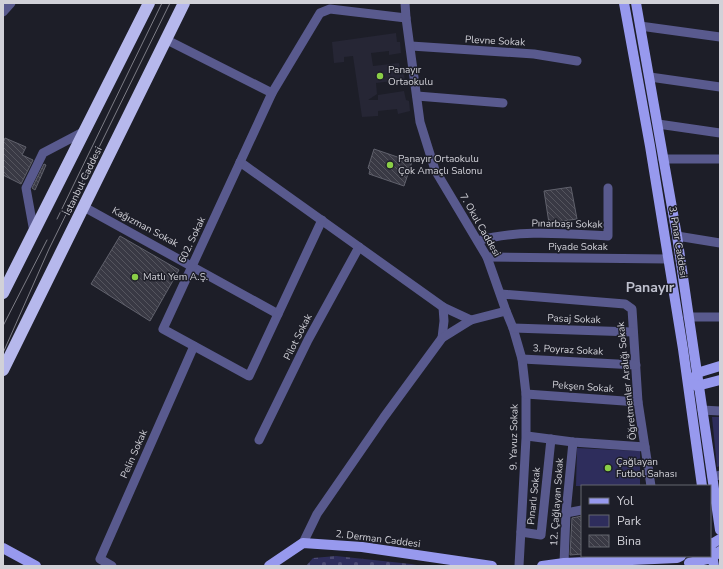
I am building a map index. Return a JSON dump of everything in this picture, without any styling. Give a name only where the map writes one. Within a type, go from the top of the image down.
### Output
[{"type":"highway","points":[[3,293],[149,3]]},
{"type":"highway","name":"İstanbul Caddesi","points":[[3,370],[184,3]]},
{"type":"main road","name":"3. Pınar Caddesi","points":[[624,3],[650,146],[683,349],[702,485]]},
{"type":"main road","points":[[636,3],[677,236],[697,373],[690,400]]},
{"type":"main road","points":[[683,349],[688,377],[695,384],[702,410],[716,476],[720,530]]},
{"type":"main road","points":[[697,373],[720,366]]},
{"type":"main road","points":[[695,384],[720,380]]},
{"type":"main road","points":[[711,544],[720,539]]},
{"type":"main road","points":[[270,566],[303,543]]},
{"type":"main road","name":"2. Derman Caddesi","points":[[303,543],[362,547],[492,566]]},
{"type":"main road","points":[[3,548],[21,562],[36,566]]},
{"type":"main road","points":[[711,550],[713,562]]},
{"type":"main road","points":[[713,562],[720,551]]},
{"type":"main road","points":[[542,566],[564,563],[675,558],[692,564],[713,562]]},
{"type":"street","points":[[3,12],[10,3]]},
{"type":"street","name":"7. Okul Caddesi","points":[[405,3],[420,122],[435,170],[487,257],[506,311]]},
{"type":"street","name":"602. Sokak","points":[[278,314],[249,376],[163,329],[272,93],[320,13],[330,9],[406,18]]},
{"type":"street","points":[[640,26],[720,37]]},
{"type":"street","points":[[167,40],[272,93]]},
{"type":"street","name":"Plevne Sokak","points":[[411,46],[534,54],[577,61]]},
{"type":"street","points":[[650,77],[720,87]]},
{"type":"street","points":[[417,96],[503,103]]},
{"type":"street","points":[[658,124],[720,133]]},
{"type":"street","points":[[34,232],[26,188],[43,153],[83,132]]},
{"type":"street","points":[[663,159],[720,159]]},
{"type":"street","points":[[240,162],[443,307],[471,320]]},
{"type":"street","name":"Pınarbaşı Sokak","points":[[478,241],[497,236],[557,233],[608,236],[608,188]]},
{"type":"street","name":"Kağızman Sokak","points":[[84,207],[278,314]]},
{"type":"street","points":[[278,314],[322,220]]},
{"type":"street","points":[[677,236],[720,243]]},
{"type":"street","name":"Pilot Sokak","points":[[259,440],[308,340],[359,247]]},
{"type":"street","name":"Piyade Sokak","points":[[487,257],[668,259]]},
{"type":"street","name":"Öğretmenler Aralığı Sokak","points":[[501,294],[625,304],[632,309],[638,402],[651,485]]},
{"type":"street","points":[[442,338],[444,321],[443,307]]},
{"type":"street","points":[[303,543],[317,514],[384,417],[442,338],[471,320],[506,311]]},
{"type":"street","name":"9. Yavuz Sokak","points":[[506,311],[513,328],[522,359],[526,394],[526,436],[519,566]]},
{"type":"street","points":[[688,317],[720,317]]},
{"type":"street","name":"Pasaj Sokak","points":[[513,328],[633,332]]},
{"type":"street","name":"Pelin Sokak","points":[[112,566],[100,558],[194,346]]},
{"type":"street","name":"3. Poyraz Sokak","points":[[522,359],[636,366]]},
{"type":"street","name":"Pekşen Sokak","points":[[526,394],[638,402]]},
{"type":"street","points":[[702,410],[720,411]]},
{"type":"street","points":[[526,436],[573,442],[645,447]]},
{"type":"street","name":"Pınarlı Sokak","points":[[521,532],[541,535],[551,439]]},
{"type":"street","name":"12. Çağlayan Sokak","points":[[564,563],[566,512],[573,442]]},
{"type":"street","points":[[566,512],[581,510]]},
{"type":"shaded area","name":"Panayır Ortaokulu","points":[[396,33],[397,42],[400,42],[401,53],[389,55],[389,51],[371,53],[373,66],[399,63],[401,72],[404,72],[405,83],[394,85],[393,81],[376,83],[377,94],[368,100],[378,100],[378,95],[404,91],[406,100],[409,101],[410,111],[398,114],[397,109],[378,111],[378,116],[362,117],[353,56],[344,57],[344,62],[334,63],[332,42]]},
{"type":"green space","points":[[712,417],[720,417],[720,466],[717,467]]},
{"type":"green space","name":"Çağlayan Futbol Sahası","points":[[577,448],[640,451],[640,485],[576,486]]},
{"type":"green space","points":[[336,556],[423,566],[306,566],[313,558]]},
{"type":"building","points":[[5,138],[26,147],[22,155],[33,160],[21,184],[3,175],[3,143]]},
{"type":"building","name":"Panayır Ortaokulu Çok Amaçlı Salonu","points":[[374,149],[412,162],[404,186],[369,174],[370,170],[368,168]]},
{"type":"building","points":[[44,164],[46,165],[35,190],[32,188]]},
{"type":"building","points":[[571,187],[577,219],[549,223],[544,191]]},
{"type":"building","name":"Matlı Yem A.Ş.","points":[[120,236],[179,270],[150,321],[91,284]]},
{"type":"building","points":[[581,516],[581,554],[570,555],[572,518]]},
{"type":"tram line","points":[[57,219],[162,3]]},
{"type":"tram line","points":[[3,353],[49,249],[170,3]]},
{"type":"tram line","points":[[3,326],[47,240]]},
{"type":"place","name":"Panayır Ortaokulu","points":[[380,76]]},
{"type":"place","name":"Panayır Ortaokulu Çok Amaçlı Salonu","points":[[390,165]]},
{"type":"place","name":"Matlı Yem A.Ş.","points":[[135,277]]},
{"type":"place","name":"Çağlayan Futbol Sahası","points":[[608,468]]},
{"type":"district","name":"Panayır","points":[[650,287]]}]
